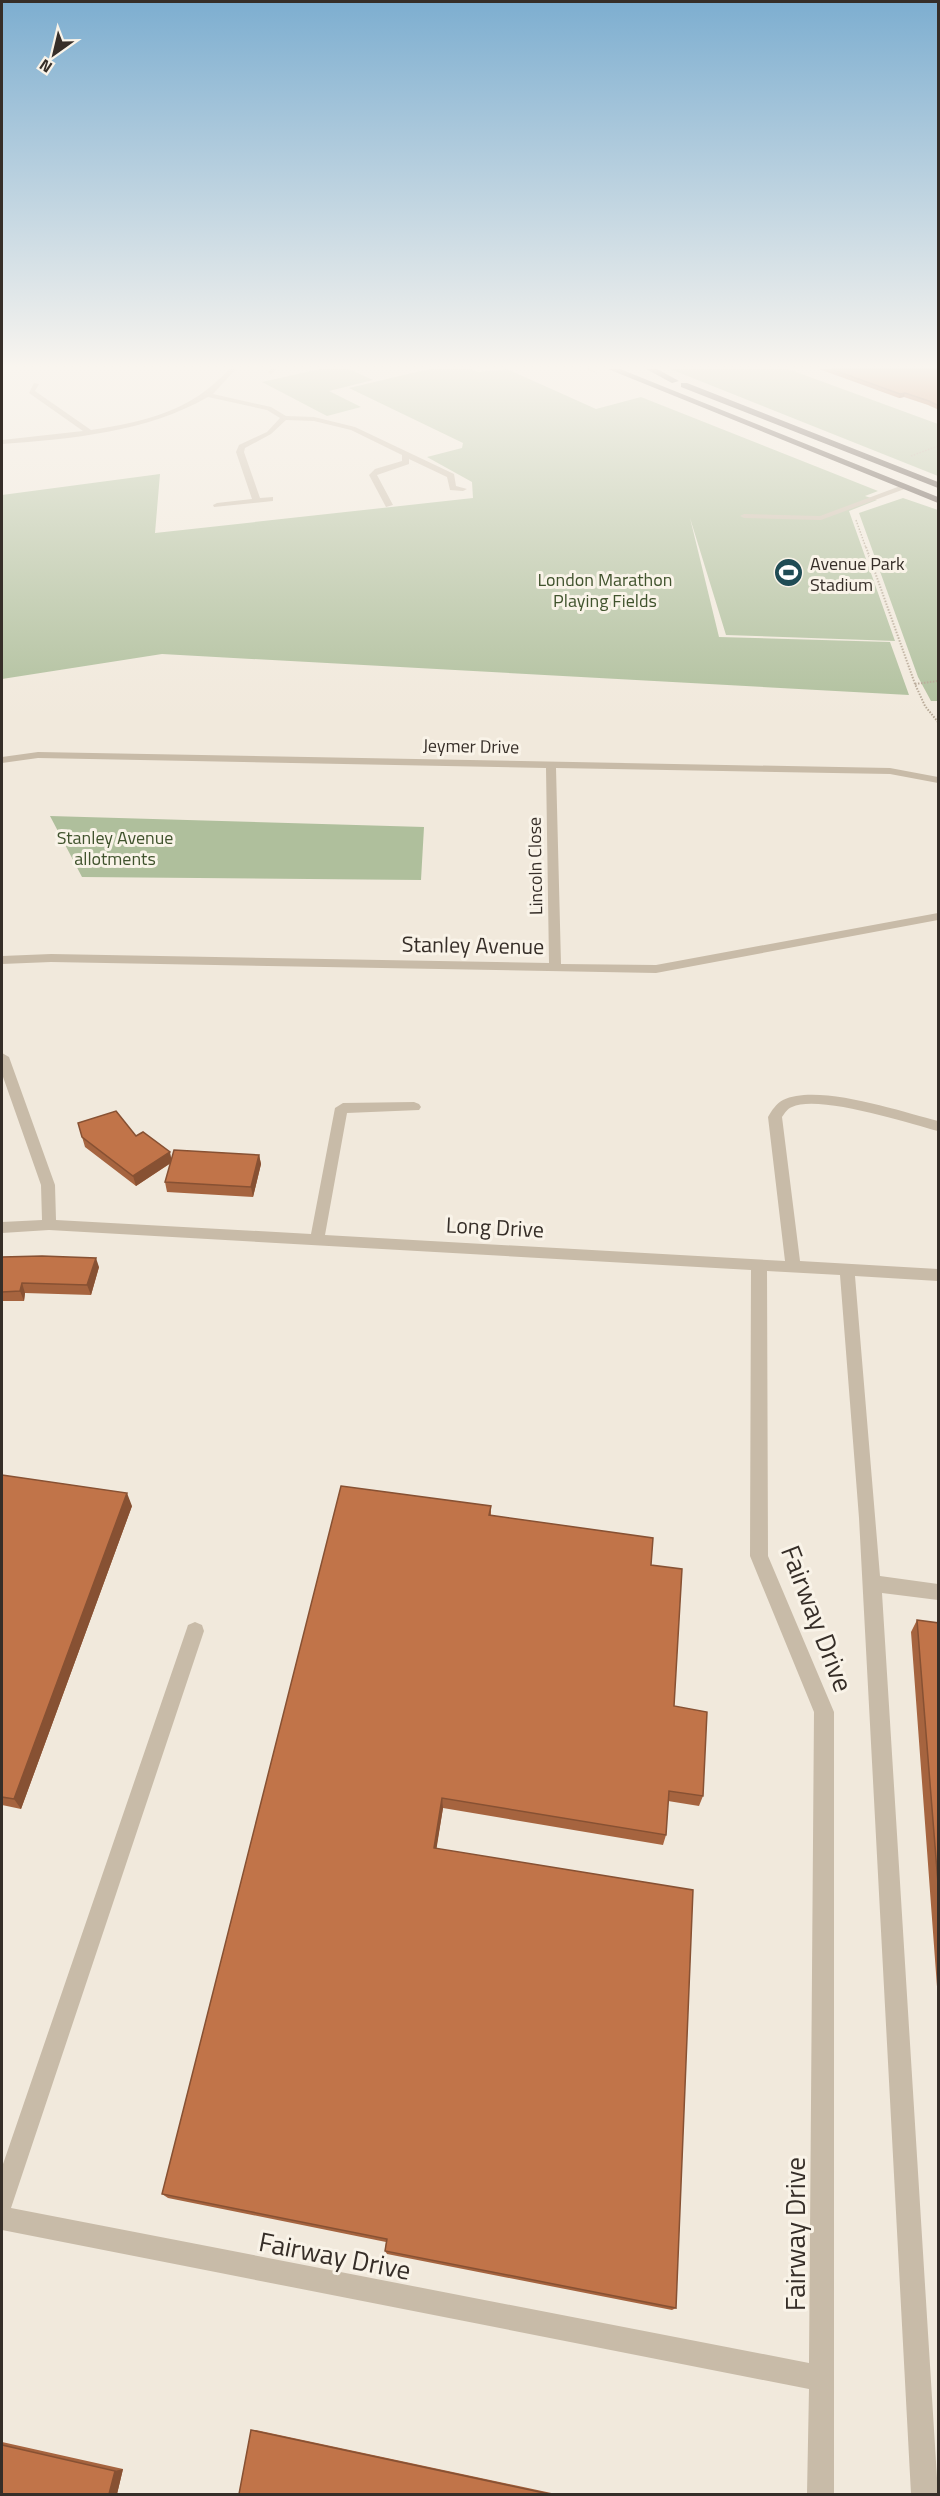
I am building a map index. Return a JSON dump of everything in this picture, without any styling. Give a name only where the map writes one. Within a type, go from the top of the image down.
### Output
[{"type":"highway","points":[[902,485],[939,500]]},
{"type":"street","points":[[252,485],[257,501]]},
{"type":"street","points":[[378,485],[389,505]]},
{"type":"street","points":[[453,485],[453,488],[464,489]]},
{"type":"street","points":[[744,516],[821,518],[906,487]]},
{"type":"street","points":[[217,505],[270,499]]},
{"type":"street","name":"Jeymer Drive","points":[[2,760],[38,755],[890,771],[939,780]]},
{"type":"street","name":"Lincoln Close","points":[[551,764],[555,967]]},
{"type":"street","name":"Stanley Avenue","points":[[2,960],[60,958],[656,969],[939,917]]},
{"type":"street","points":[[2,1057],[48,1185],[49,1225]]},
{"type":"street","points":[[793,1267],[775,1118],[779,1109],[793,1101],[815,1099],[939,1126]]},
{"type":"street","points":[[317,1240],[340,1111],[343,1108],[414,1107]]},
{"type":"street","name":"Long Drive","points":[[2,1227],[49,1225],[939,1275]]},
{"type":"street","name":"Fairway Drive","points":[[2,2218],[822,2379],[824,1712],[759,1556],[759,1264]]},
{"type":"street","points":[[848,1271],[872,1583],[925,2494]]},
{"type":"street","points":[[872,1583],[939,1592]]},
{"type":"street","points":[[2,2201],[195,1631]]},
{"type":"street","points":[[821,2494],[822,2379]]},
{"type":"path","points":[[853,512],[915,684],[925,706],[939,722]]},
{"type":"path","points":[[915,684],[939,681]]},
{"type":"green space","name":"London Marathon Playing Fields","points":[[74,485],[159,485],[155,533],[473,498],[472,485],[864,485],[878,491],[865,496],[877,500],[849,511],[895,641],[726,635],[690,518],[719,637],[890,642],[909,695],[162,654],[2,679],[2,495]]},
{"type":"green space","points":[[903,498],[938,510],[938,701],[931,701],[918,677],[859,513]]},
{"type":"green space","name":"Stanley Avenue allotments","points":[[50,816],[424,827],[421,880],[82,877]]},
{"type":"building","points":[[116,1111],[136,1136],[143,1132],[170,1152],[133,1176],[82,1137],[78,1123]]},
{"type":"building","points":[[174,1150],[259,1155],[251,1187],[165,1182]]},
{"type":"building","points":[[2,1257],[96,1258],[87,1285],[22,1283],[20,1291],[2,1292]]},
{"type":"building","points":[[2,1475],[127,1493],[14,1799],[2,1797]]},
{"type":"building","points":[[341,1486],[491,1506],[489,1515],[653,1538],[651,1565],[682,1569],[674,1706],[707,1712],[703,1796],[669,1791],[666,1835],[442,1798],[434,1848],[693,1890],[676,2308],[385,2251],[387,2239],[162,2194]]},
{"type":"building","points":[[917,1620],[939,1623],[939,1896]]},
{"type":"building","points":[[251,2430],[549,2494],[239,2494]]},
{"type":"building","points":[[2,2445],[115,2471],[109,2494],[2,2494]]},
{"type":"place","name":"Avenue Park Stadium","points":[[789,573]]}]
